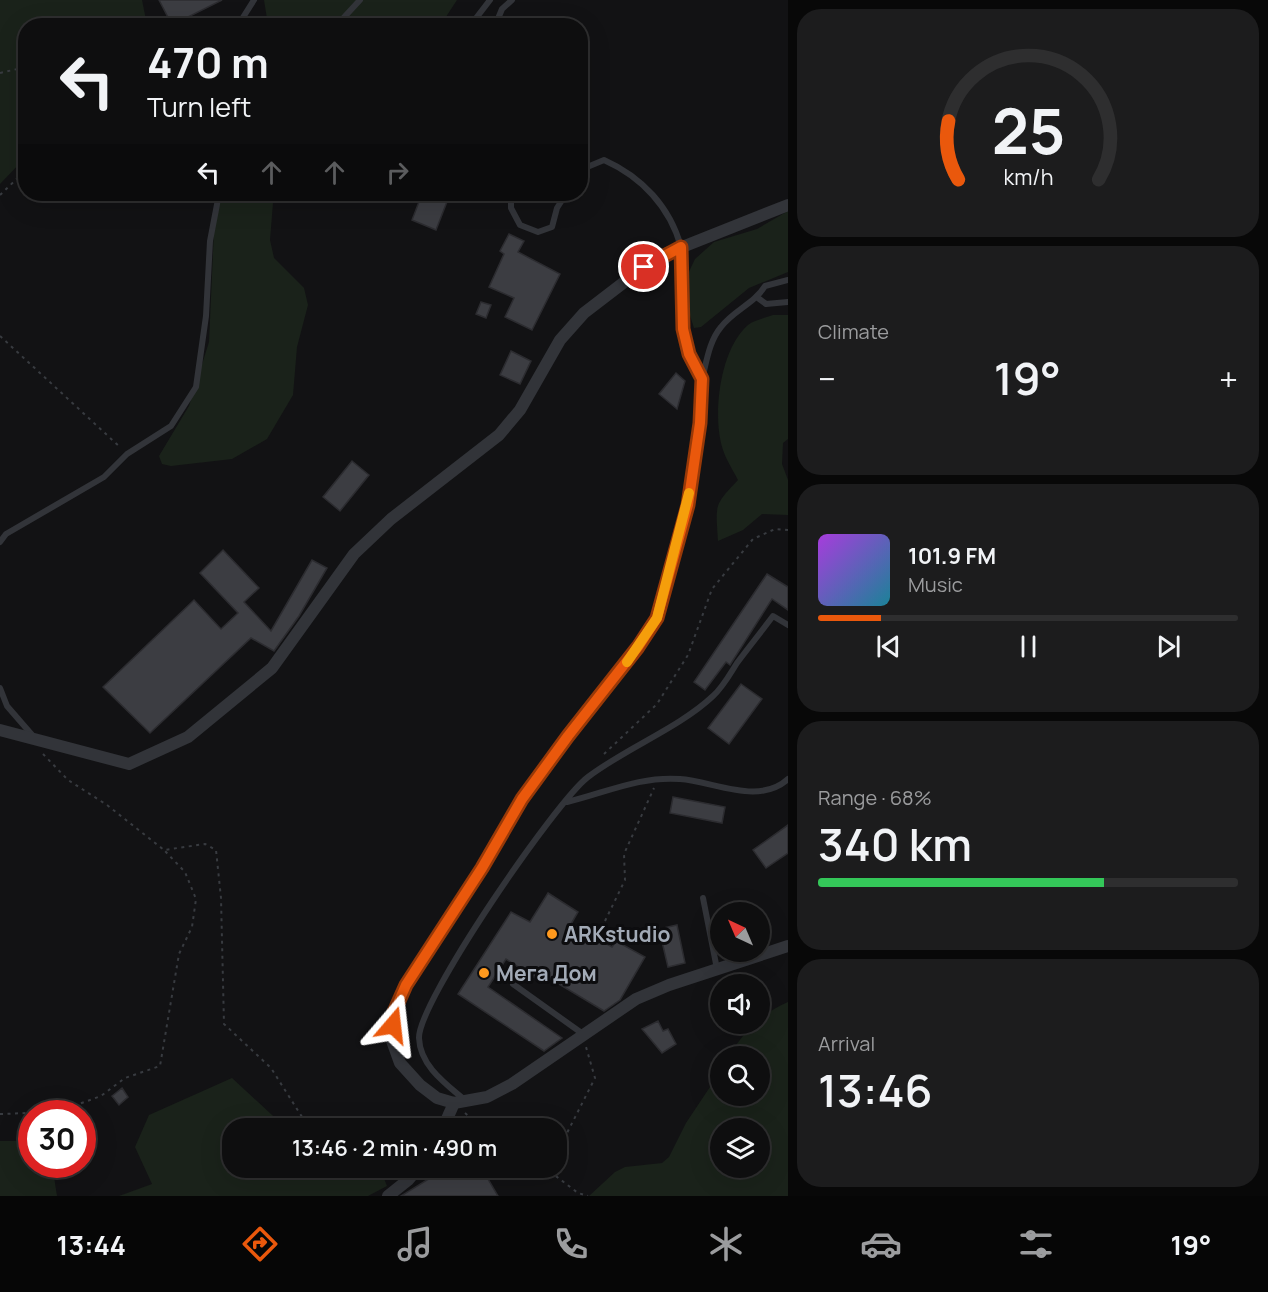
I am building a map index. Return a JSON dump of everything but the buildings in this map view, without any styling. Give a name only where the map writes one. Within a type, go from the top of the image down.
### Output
[{"type":"street","points":[[0,730],[129,764],[188,737],[272,668],[362,547],[391,519],[498,435],[520,410],[560,340],[584,313],[657,257],[788,205]]},
{"type":"street","points":[[681,247],[683,329],[689,354],[702,379],[700,423],[688,505],[657,618],[638,647],[522,799],[482,868],[406,985],[394,1012],[391,1038],[400,1062],[420,1086],[437,1098],[460,1102],[487,1097],[512,1084],[636,999],[669,985],[788,946]]},
{"type":"street","points":[[450,1118],[460,1102]]},
{"type":"street","points":[[388,1196],[410,1178]]},
{"type":"lane","points":[[243,18],[254,0]]},
{"type":"lane","points":[[343,18],[360,0]]},
{"type":"lane","points":[[476,18],[490,0]]},
{"type":"lane","points":[[498,18],[502,9],[511,0]]},
{"type":"lane","points":[[588,167],[604,160],[623,169],[644,185],[668,214],[681,247]]},
{"type":"lane","points":[[0,542],[6,534],[104,477],[127,454],[171,426],[196,387],[206,316],[210,241],[218,201]]},
{"type":"lane","points":[[512,201],[512,208],[520,225],[538,232],[552,227],[557,208],[562,201]]},
{"type":"lane","points":[[702,379],[713,340],[721,326],[758,298],[765,286],[788,280]]},
{"type":"lane","points":[[758,298],[766,304],[788,302]]},
{"type":"lane","points":[[460,1102],[426,1062],[419,1035],[430,1004],[458,953],[534,840],[586,778],[636,745],[692,715],[716,694],[773,616],[788,625]]},
{"type":"lane","points":[[0,688],[7,706],[36,740]]},
{"type":"lane","points":[[566,802],[629,782],[655,779],[681,779],[749,791],[780,787],[788,790]]},
{"type":"lane","points":[[780,787],[788,779]]},
{"type":"lane","points":[[703,898],[717,969]]},
{"type":"lane","points":[[513,984],[583,1034]]},
{"type":"path","points":[[0,73],[18,69]]},
{"type":"path","points":[[0,195],[18,178]]},
{"type":"path","points":[[0,336],[127,454]]},
{"type":"path","points":[[602,756],[657,704],[688,655],[712,590],[753,539],[775,529],[788,530]]},
{"type":"path","points":[[0,1114],[57,1112],[101,1096],[124,1078],[160,1066],[178,954],[192,927],[196,899],[185,872],[164,850],[107,806],[68,780],[46,760],[36,740]]},
{"type":"path","points":[[605,921],[625,880],[624,854],[653,795],[655,779]]},
{"type":"path","points":[[164,850],[205,844],[216,850],[221,898],[224,1024],[271,1068],[303,1118]]},
{"type":"path","points":[[567,1133],[595,1078],[583,1034]]},
{"type":"path","points":[[460,1102],[474,1118]]},
{"type":"path","points":[[559,1178],[578,1193],[588,1196]]},
{"type":"shaded area","points":[[0,0],[142,0],[146,18],[18,18],[18,165],[0,184]]},
{"type":"shaded area","points":[[264,0],[457,0],[445,18],[267,18]]},
{"type":"shaded area","points":[[223,201],[274,201],[270,240],[274,258],[304,288],[308,305],[297,347],[293,395],[267,439],[232,459],[171,466],[162,464],[159,456],[189,406],[209,342],[215,208]]},
{"type":"shaded area","points":[[788,211],[788,272],[749,288],[701,327],[694,328],[683,294],[683,284],[695,259],[714,242],[757,229]]},
{"type":"shaded area","points":[[773,315],[788,315],[788,439],[783,443],[782,464],[788,480],[788,515],[762,514],[743,530],[718,541],[718,507],[724,495],[738,480],[726,458],[719,429],[719,397],[725,363],[739,335],[750,323]]},
{"type":"shaded area","points":[[788,1002],[788,1196],[589,1196],[615,1172],[625,1167],[662,1163],[669,1157],[686,1123],[710,1087],[710,1106],[770,1106],[770,1046],[736,1046],[745,1034],[770,1034],[770,1012]]},
{"type":"shaded area","points":[[232,1078],[275,1118],[222,1118],[222,1178],[384,1178],[387,1186],[368,1196],[119,1196],[152,1184],[135,1147],[149,1115]]},
{"type":"shaded area","points":[[18,1140],[18,1178],[54,1178],[57,1196],[0,1196],[0,1141]]},
{"type":"slow traffic","points":[[627,662],[657,618],[674,561],[689,493]]},
{"type":"place","name":"ARKstudio","points":[[552,934]]},
{"type":"place","name":"Мега Дом","points":[[484,973]]},
{"type":"route","points":[[393,1025],[394,1012],[406,985],[482,868],[522,799],[638,647],[657,618],[688,505],[700,423],[702,379],[689,354],[683,329],[680,290],[681,247],[657,257],[644,267]]}]
